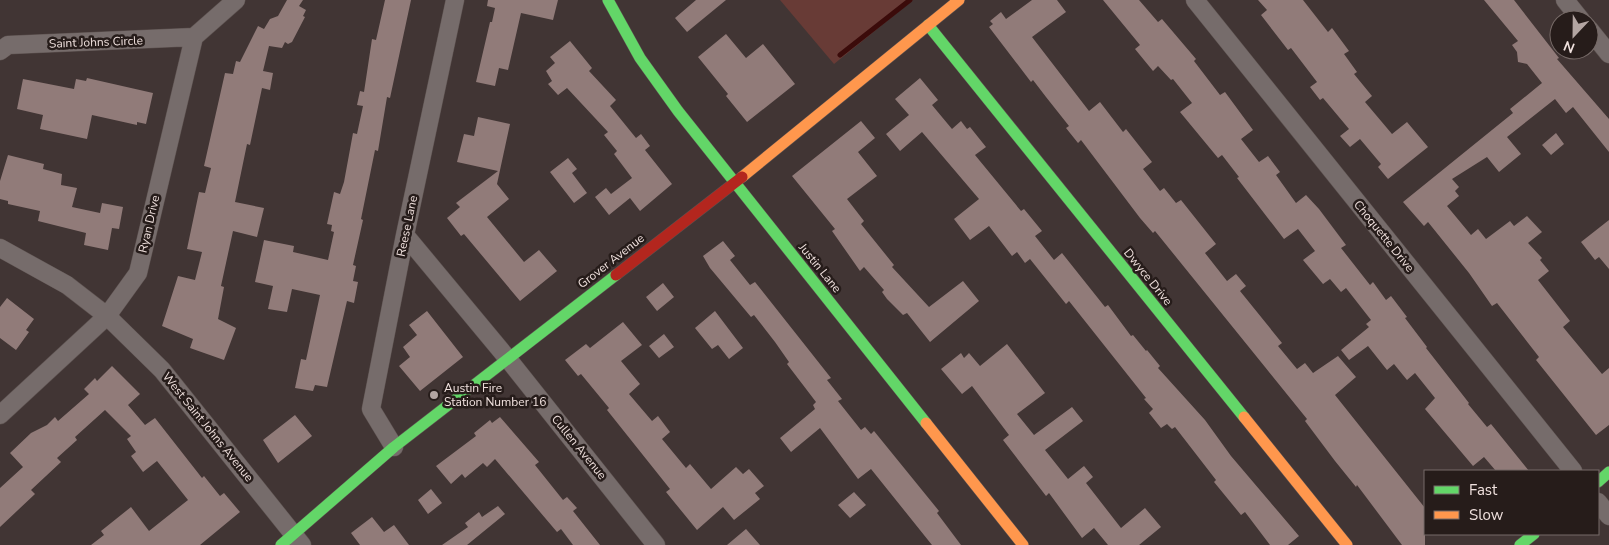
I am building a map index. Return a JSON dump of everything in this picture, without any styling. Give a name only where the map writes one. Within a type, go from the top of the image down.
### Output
[{"type":"street","points":[[194,37],[236,0]]},
{"type":"street","name":"Reese Lane","points":[[394,447],[371,409],[404,235],[455,0]]},
{"type":"street","name":"Justin Lane","points":[[608,0],[640,58],[678,111],[1023,545]]},
{"type":"street","name":"Grover Avenue","points":[[292,542],[394,447],[734,183],[960,0]]},
{"type":"street","name":"Choquette Drive","points":[[1195,0],[1572,470]]},
{"type":"street","points":[[1565,0],[1574,10]]},
{"type":"street","name":"Dwyce Drive","points":[[928,25],[1347,545]]},
{"type":"street","name":"Saint Johns Circle","points":[[0,51],[8,45],[194,37]]},
{"type":"street","name":"Ryan Drive","points":[[0,415],[107,316],[138,273],[194,37]]},
{"type":"street","points":[[1599,42],[1609,54]]},
{"type":"street","name":"Cullen Avenue","points":[[404,235],[508,359],[656,545]]},
{"type":"street","points":[[0,248],[67,285],[107,316]]},
{"type":"street","name":"West Saint Johns Avenue","points":[[107,316],[162,370],[292,542]]},
{"type":"street","points":[[1599,481],[1609,472]]},
{"type":"street","points":[[1599,503],[1609,516]]},
{"type":"street","points":[[1520,545],[1533,535]]},
{"type":"shaded area","points":[[780,0],[913,0],[834,64]]},
{"type":"building","points":[[287,0],[303,0],[299,6],[306,10],[303,16],[305,17],[292,42],[288,44],[285,42],[282,48],[269,46],[263,71],[273,73],[270,90],[262,88],[250,145],[247,144],[235,202],[264,208],[257,237],[233,231],[221,286],[224,287],[218,319],[236,328],[224,360],[190,348],[193,339],[162,326],[178,276],[195,280],[202,252],[187,249],[199,192],[205,193],[211,168],[204,166],[225,73],[233,74],[236,61],[240,62],[258,26],[264,29],[270,19],[278,16]]},
{"type":"building","points":[[385,0],[411,0],[390,98],[387,97],[378,151],[375,150],[361,219],[363,220],[353,265],[356,266],[353,281],[358,282],[354,303],[347,301],[327,387],[315,385],[313,391],[295,388],[301,359],[306,360],[320,295],[292,289],[287,312],[268,309],[273,286],[255,282],[264,240],[294,246],[293,252],[328,260],[334,232],[331,231],[332,225],[327,224],[334,192],[340,194],[353,133],[357,134],[363,106],[357,105],[360,91],[364,92],[372,39],[376,40]]},
{"type":"building","points":[[488,0],[558,0],[553,20],[521,13],[508,70],[499,68],[495,86],[476,82],[495,8],[487,6]]},
{"type":"building","points":[[696,0],[726,0],[687,32],[675,18]]},
{"type":"building","points":[[1032,0],[1057,0],[1066,12],[1032,37],[1089,111],[1100,102],[1123,132],[1126,129],[1152,162],[1143,169],[1160,191],[1164,188],[1176,203],[1181,200],[1216,244],[1205,253],[1227,281],[1236,274],[1246,286],[1240,291],[1282,343],[1278,346],[1297,369],[1305,363],[1313,373],[1338,356],[1356,377],[1335,395],[1424,507],[1425,545],[1402,545],[1357,485],[1356,487],[1335,461],[1305,421],[1307,419],[1155,231],[1153,233],[1140,218],[1081,140],[1078,143],[1066,128],[1069,126],[1033,80],[1031,82],[989,27],[993,24],[990,21],[1001,12],[1006,19]]},
{"type":"building","points":[[1103,0],[1139,0],[1158,22],[1162,19],[1196,59],[1194,61],[1220,95],[1225,92],[1253,130],[1241,139],[1259,162],[1268,156],[1280,172],[1276,175],[1296,203],[1306,195],[1319,209],[1346,245],[1341,248],[1370,285],[1373,282],[1386,300],[1391,296],[1407,317],[1405,318],[1426,348],[1468,404],[1487,427],[1491,424],[1528,470],[1495,470],[1484,457],[1473,466],[1425,409],[1435,398],[1415,373],[1407,380],[1394,364],[1387,370],[1368,346],[1349,360],[1341,350],[1369,327],[1366,324],[1371,320],[1346,288],[1341,292],[1330,279],[1323,284],[1303,260],[1315,251],[1298,229],[1284,239],[1237,178],[1239,177],[1222,155],[1218,158],[1180,112],[1192,103],[1173,79],[1171,80],[1158,66],[1153,71],[1135,49],[1140,45]]},
{"type":"building","points":[[1258,0],[1303,0],[1328,32],[1332,28],[1349,51],[1344,54],[1357,72],[1354,74],[1372,96],[1365,102],[1392,134],[1407,122],[1428,147],[1388,179],[1378,167],[1381,164],[1360,139],[1350,147],[1340,136],[1349,129],[1323,98],[1320,100],[1310,87],[1317,82],[1291,48],[1288,50],[1261,15],[1267,10]]},
{"type":"building","points":[[1484,0],[1514,0],[1549,45],[1549,60],[1558,60],[1609,119],[1609,152],[1573,107],[1566,113],[1555,99],[1507,137],[1521,154],[1499,172],[1487,157],[1452,179],[1459,187],[1455,191],[1459,196],[1447,206],[1471,235],[1478,229],[1486,239],[1510,221],[1514,226],[1527,216],[1542,232],[1528,243],[1542,258],[1540,260],[1549,271],[1538,280],[1570,321],[1563,327],[1602,374],[1609,368],[1609,425],[1596,435],[1536,360],[1539,357],[1497,303],[1492,306],[1469,273],[1428,222],[1424,226],[1403,202],[1513,113],[1510,109],[1542,83],[1527,64],[1518,62],[1517,52],[1512,45],[1518,41]]},
{"type":"building","points":[[726,34],[746,58],[763,44],[795,84],[747,122],[726,96],[728,94],[698,57]]},
{"type":"building","points":[[570,41],[592,68],[589,71],[616,100],[610,106],[636,138],[641,134],[650,146],[645,150],[672,184],[640,211],[630,198],[609,215],[595,197],[606,188],[611,194],[632,178],[614,154],[617,151],[604,135],[608,132],[567,88],[558,95],[548,84],[552,81],[546,71],[555,63],[550,57]]},
{"type":"building","points":[[87,78],[153,93],[146,124],[137,122],[137,125],[92,115],[87,139],[40,129],[43,115],[17,109],[23,79],[74,89],[76,79],[86,81]]},
{"type":"building","points":[[920,78],[938,100],[932,105],[952,129],[961,121],[967,129],[970,127],[986,147],[975,155],[1021,211],[1024,209],[1042,231],[1035,236],[1054,260],[1062,253],[1105,307],[1108,305],[1131,336],[1133,335],[1147,350],[1160,366],[1158,368],[1205,420],[1231,456],[1299,536],[1288,545],[1270,545],[1245,512],[1241,515],[1214,482],[1216,480],[1175,427],[1172,429],[1167,424],[1161,428],[1149,413],[1153,409],[1144,399],[1146,398],[1069,301],[1066,304],[1030,259],[1025,263],[1017,252],[1012,256],[989,226],[970,240],[954,219],[979,199],[922,132],[900,151],[886,134],[909,115],[895,99]]},
{"type":"building","points":[[478,117],[510,124],[497,184],[509,199],[487,217],[524,262],[539,250],[557,271],[520,301],[464,234],[461,236],[447,218],[460,207],[456,203],[498,171],[457,162],[464,134],[474,136]]},
{"type":"building","points":[[861,121],[875,138],[858,152],[877,176],[847,199],[864,221],[861,224],[894,265],[892,267],[929,307],[963,281],[979,301],[930,342],[907,313],[903,315],[887,299],[882,292],[884,290],[864,267],[860,271],[832,231],[835,229],[792,176]]},
{"type":"building","points":[[1556,133],[1564,144],[1551,155],[1542,145]]},
{"type":"building","points":[[8,155],[44,164],[43,169],[62,174],[61,185],[77,188],[72,207],[100,213],[102,203],[123,207],[119,229],[112,228],[108,250],[84,245],[86,233],[38,221],[40,211],[8,204],[8,201],[0,199],[0,181]]},
{"type":"building","points":[[568,158],[577,169],[572,173],[587,193],[574,203],[550,172]]},
{"type":"building","points":[[1609,220],[1609,269],[1599,257],[1595,260],[1581,242]]},
{"type":"building","points":[[723,241],[735,256],[730,260],[750,285],[755,282],[831,378],[827,380],[842,399],[838,401],[861,430],[865,427],[871,434],[874,431],[939,511],[937,513],[961,545],[932,545],[871,469],[858,479],[820,428],[791,452],[780,438],[815,409],[813,405],[816,402],[787,364],[789,362],[775,342],[754,315],[751,317],[710,268],[703,256]]},
{"type":"building","points":[[663,283],[674,297],[657,311],[646,297]]},
{"type":"building","points":[[7,298],[34,319],[26,330],[29,332],[16,350],[0,338],[0,307]]},
{"type":"building","points":[[427,311],[463,357],[420,391],[399,366],[410,357],[403,347],[417,335],[409,325]]},
{"type":"building","points":[[715,311],[743,348],[729,359],[718,345],[712,349],[695,328]]},
{"type":"building","points":[[623,322],[642,345],[621,361],[640,384],[629,394],[652,421],[658,416],[670,432],[662,439],[686,468],[690,464],[711,489],[736,467],[743,474],[749,469],[764,486],[755,493],[760,499],[734,520],[723,507],[697,530],[666,492],[670,489],[607,410],[609,408],[581,374],[578,376],[565,360],[586,344],[590,348]]},
{"type":"building","points":[[664,334],[674,347],[659,358],[649,346]]},
{"type":"building","points":[[1007,344],[1045,393],[1017,414],[1034,435],[1072,407],[1083,421],[1045,450],[1068,479],[1084,466],[1093,477],[1086,483],[1121,528],[1145,508],[1161,527],[1139,545],[1108,545],[1094,528],[1082,538],[1049,493],[1046,496],[1003,440],[1009,435],[972,386],[962,394],[941,369],[961,353],[964,358],[969,353],[980,366]]},
{"type":"building","points":[[112,366],[140,394],[128,405],[145,425],[155,418],[202,478],[204,476],[220,496],[224,493],[240,512],[200,545],[91,545],[104,535],[101,531],[131,507],[149,531],[188,500],[157,461],[143,472],[131,456],[136,452],[127,439],[131,436],[105,410],[75,437],[77,440],[57,458],[61,462],[31,490],[35,494],[0,527],[0,488],[23,467],[10,453],[31,433],[47,425],[55,417],[58,421],[89,394],[84,389],[95,378],[97,381]]},
{"type":"building","points":[[295,415],[312,436],[278,463],[263,440]]},
{"type":"building","points":[[500,417],[539,462],[535,465],[563,500],[567,497],[577,508],[573,511],[600,545],[573,545],[561,529],[557,532],[495,459],[487,467],[483,463],[465,478],[462,474],[451,484],[436,466],[476,436],[474,433],[490,420],[492,423]]},
{"type":"building","points":[[431,489],[442,503],[428,514],[418,500]]},
{"type":"building","points":[[854,492],[866,505],[850,518],[838,505]]},
{"type":"building","points":[[498,506],[505,514],[467,545],[442,545],[468,527],[465,523],[479,512],[482,517]]},
{"type":"building","points":[[372,517],[384,532],[394,525],[409,545],[360,545],[351,533]]},
{"type":"building","points":[[746,529],[760,545],[727,545]]},
{"type":"waterway","points":[[840,55],[910,0]]},
{"type":"traffic: fast","points":[[608,0],[640,58],[678,111],[926,423]]},
{"type":"traffic: fast","points":[[928,25],[1244,417]]},
{"type":"traffic: fast","points":[[281,545],[394,447],[616,275]]},
{"type":"traffic: fast","points":[[1599,481],[1609,472]]},
{"type":"traffic: fast","points":[[1520,545],[1533,535]]},
{"type":"traffic: slow","points":[[742,177],[959,0]]},
{"type":"traffic: slow","points":[[1244,417],[1347,545]]},
{"type":"traffic: slow","points":[[926,423],[1023,545]]},
{"type":"traffic: jam","points":[[616,275],[742,177]]},
{"type":"place","name":"Austin Fire Station Number 16","points":[[434,395]]}]
